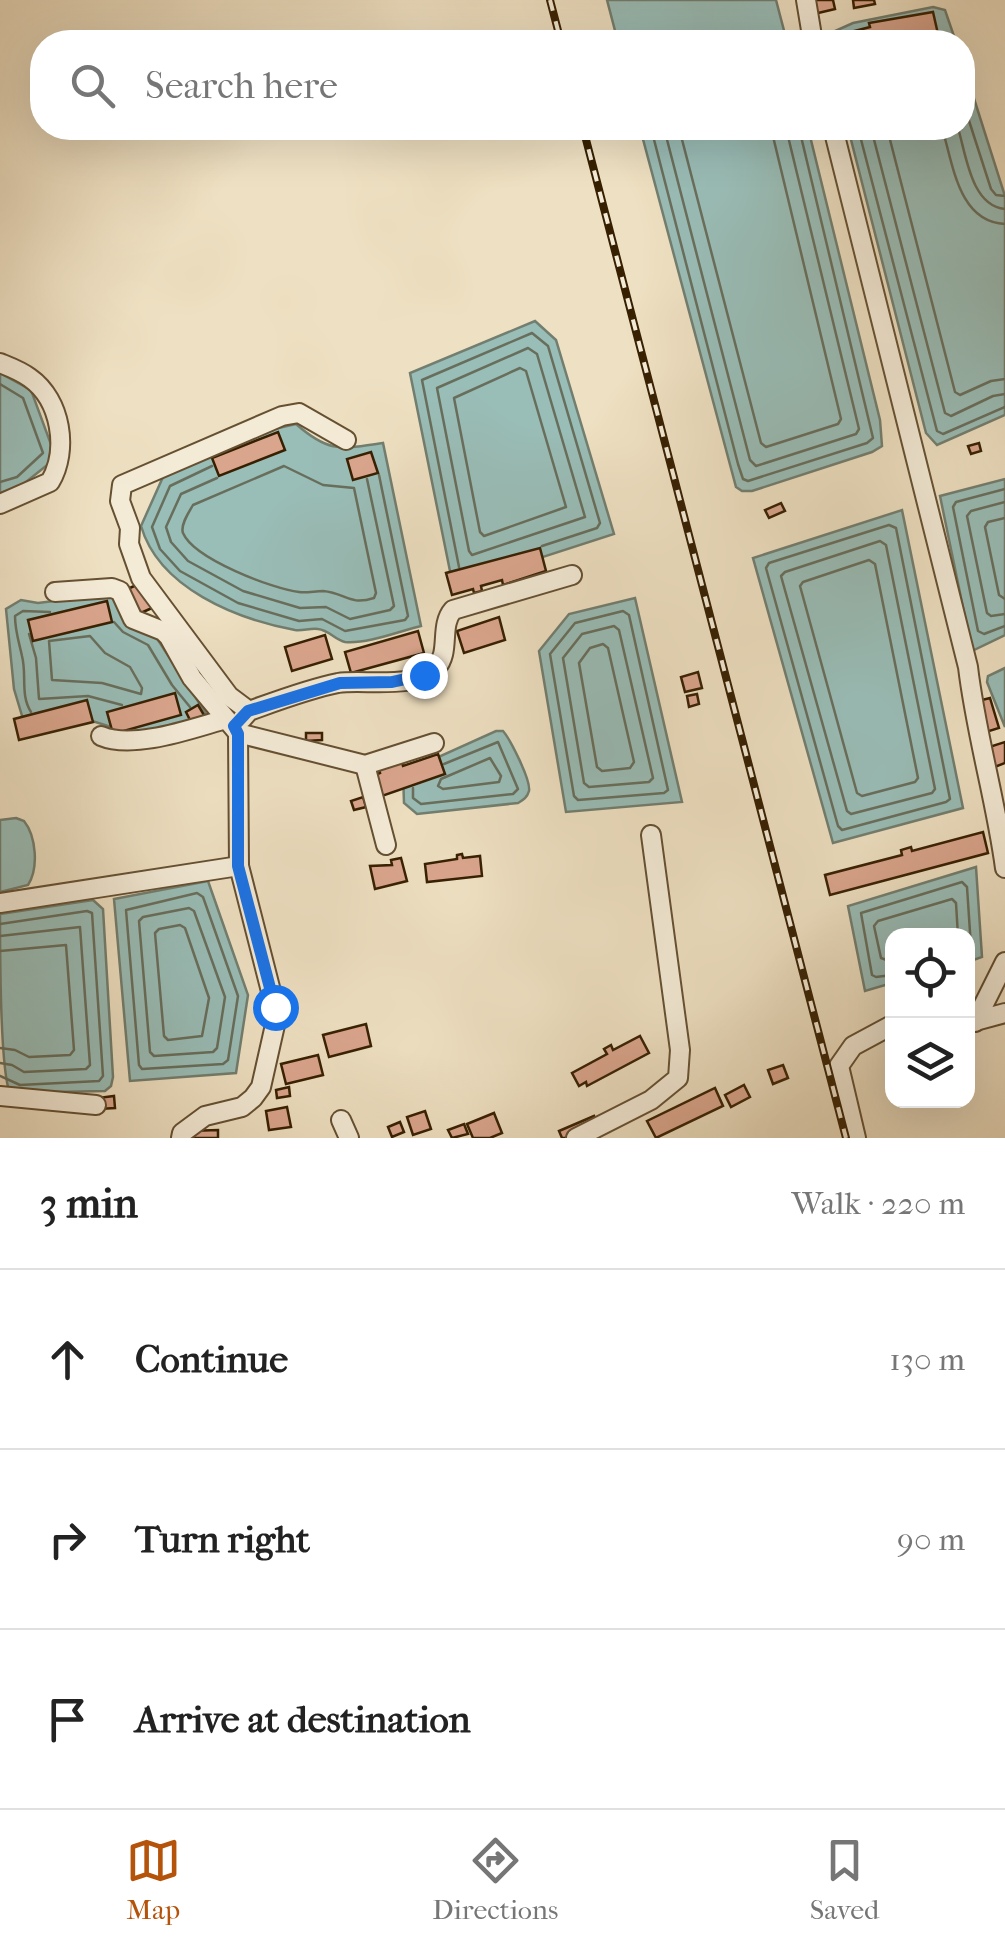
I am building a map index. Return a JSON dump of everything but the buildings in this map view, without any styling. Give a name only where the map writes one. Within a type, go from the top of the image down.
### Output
[{"type":"street","points":[[806,0],[811,30]]},
{"type":"street","points":[[835,140],[968,667],[1005,868]]},
{"type":"street","points":[[0,363],[40,386],[57,421],[61,447],[61,458],[50,482],[0,504]]},
{"type":"street","points":[[248,711],[229,696],[141,578],[120,502],[122,485],[299,412],[346,440]]},
{"type":"street","points":[[233,726],[248,711],[340,683],[392,682],[432,672],[440,662],[447,617],[453,610],[572,574]]},
{"type":"street","points":[[55,592],[112,588],[120,592],[132,618],[163,631],[192,678],[233,726],[238,866],[273,996],[276,1026],[261,1087],[253,1098],[242,1107],[205,1116],[182,1133],[181,1138]]},
{"type":"street","points":[[101,736],[109,740],[146,738],[233,726],[365,765],[434,742]]},
{"type":"street","points":[[365,765],[386,845]]},
{"type":"street","points":[[576,1138],[650,1100],[678,1078],[680,1050],[651,835]]},
{"type":"street","points":[[0,903],[238,866]]},
{"type":"street","points":[[974,1018],[992,992],[1005,962]]},
{"type":"street","points":[[975,1021],[1005,1013]]},
{"type":"street","points":[[856,1138],[839,1066],[853,1046],[885,1029]]},
{"type":"street","points":[[0,1096],[96,1105]]},
{"type":"water","points":[[607,0],[776,0],[784,30],[615,30]]},
{"type":"water","points":[[933,7],[945,10],[952,30],[837,30],[853,23]]},
{"type":"water","points":[[975,102],[1005,196],[1005,415],[937,445],[926,433],[851,140],[975,140]]},
{"type":"water","points":[[643,140],[811,140],[880,420],[882,446],[752,491],[736,487]]},
{"type":"water","points":[[535,321],[556,340],[614,534],[453,586],[410,373]]},
{"type":"water","points":[[0,373],[31,390],[56,458],[21,486],[0,493]]},
{"type":"water","points":[[296,424],[317,440],[336,447],[383,443],[421,626],[374,639],[345,642],[322,630],[272,625],[203,597],[164,567],[150,548],[141,526],[163,477],[274,429]]},
{"type":"water","points":[[1005,479],[1005,635],[972,651],[940,496]]},
{"type":"water","points":[[902,510],[963,808],[833,843],[753,558]]},
{"type":"water","points":[[112,597],[128,623],[156,637],[209,718],[207,722],[130,733],[86,719],[23,719],[14,689],[6,609],[21,600],[38,603]]},
{"type":"water","points":[[635,598],[682,802],[566,812],[539,651],[569,614]]},
{"type":"water","points":[[1005,668],[1005,727],[987,682],[988,676]]},
{"type":"water","points":[[496,731],[506,735],[523,769],[529,791],[523,800],[417,814],[404,803],[403,773]]},
{"type":"water","points":[[0,820],[24,821],[31,835],[34,870],[28,885],[0,892]]},
{"type":"water","points":[[976,867],[982,957],[975,960],[975,928],[885,928],[885,985],[865,991],[848,906]]},
{"type":"water","points":[[208,881],[248,995],[236,1073],[130,1081],[114,899]]},
{"type":"water","points":[[93,900],[103,909],[111,1086],[105,1091],[10,1093],[2,1036],[0,914]]},
{"type":"railway","points":[[550,0],[558,30]]},
{"type":"railway","points":[[586,140],[846,1138]]},
{"type":"route","points":[[275,1007],[238,866],[238,734],[234,726],[248,711],[340,683],[392,682],[424,675]]}]
